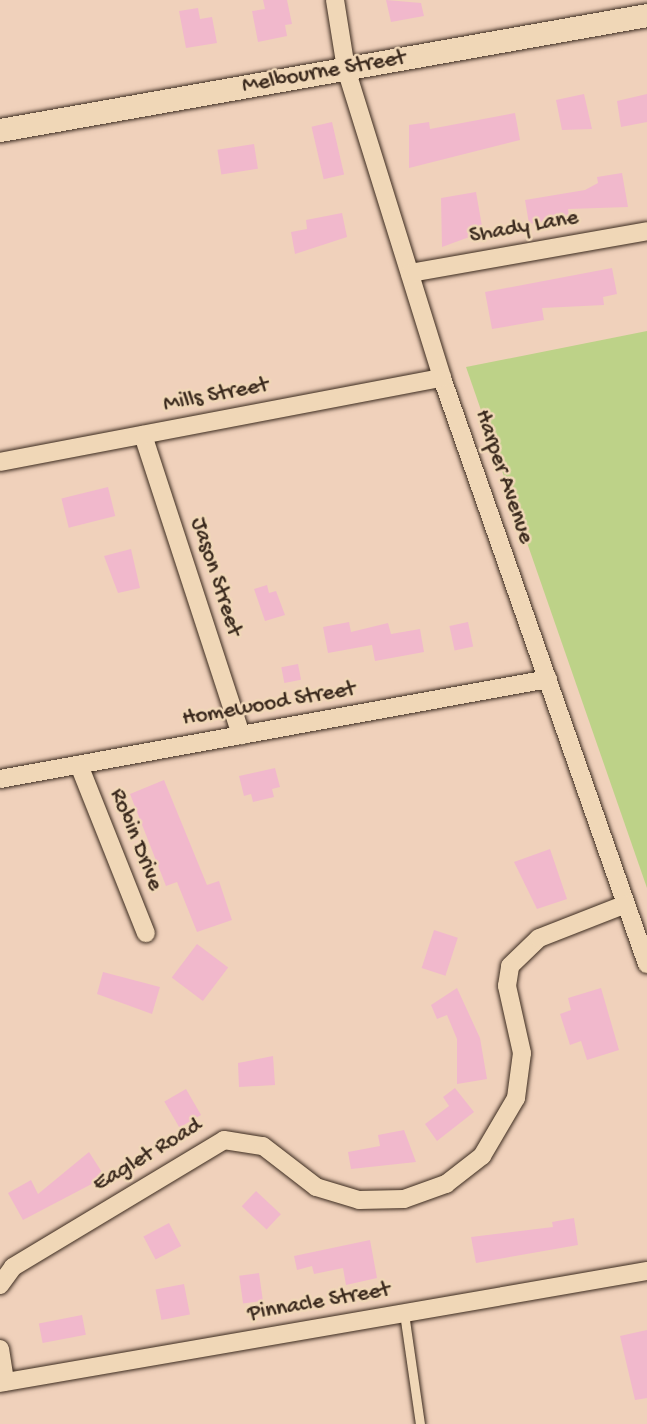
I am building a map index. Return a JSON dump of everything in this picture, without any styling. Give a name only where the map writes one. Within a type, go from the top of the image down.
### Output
[{"type":"street","name":"Harper Avenue","points":[[335,0],[346,69],[442,378],[647,964]]},
{"type":"street","name":"Melbourne Street","points":[[0,130],[647,15]]},
{"type":"street","name":"Shady Lane","points":[[410,274],[647,231]]},
{"type":"street","name":"Mills Street","points":[[0,462],[442,378]]},
{"type":"street","name":"Jason Street","points":[[143,435],[241,735]]},
{"type":"street","name":"Homewood Street","points":[[0,779],[548,679]]},
{"type":"street","name":"Robin Drive","points":[[79,765],[146,933]]},
{"type":"street","name":"Eaglet Road","points":[[0,1284],[13,1267],[224,1140],[263,1146],[316,1187],[359,1200],[404,1199],[446,1184],[482,1156],[516,1098],[522,1053],[507,986],[510,966],[539,938],[626,904]]},
{"type":"street","name":"Pinnacle Street","points":[[2,1383],[647,1272]]},
{"type":"street","points":[[0,1349],[2,1383]]},
{"type":"lane","points":[[404,1313],[420,1424]]},
{"type":"green space","points":[[647,331],[647,888],[466,367]]},
{"type":"building","points":[[263,0],[287,0],[292,24],[285,25],[287,36],[258,42],[252,11],[265,9]]},
{"type":"building","points":[[386,0],[421,3],[424,16],[391,22]]},
{"type":"building","points":[[198,8],[200,19],[212,17],[217,43],[186,48],[179,11]]},
{"type":"building","points":[[584,94],[592,129],[562,130],[556,100]]},
{"type":"building","points":[[647,94],[647,122],[621,127],[617,101]]},
{"type":"building","points":[[515,113],[520,140],[409,168],[409,125],[429,122],[430,129]]},
{"type":"building","points":[[332,122],[344,175],[324,179],[312,127]]},
{"type":"building","points":[[254,144],[258,169],[221,174],[217,150]]},
{"type":"building","points":[[622,173],[628,207],[568,209],[569,217],[529,224],[525,200],[585,190],[598,183],[597,177]]},
{"type":"building","points":[[476,192],[483,232],[442,247],[441,198]]},
{"type":"building","points":[[342,213],[347,237],[295,254],[291,232],[307,229],[306,220]]},
{"type":"building","points":[[612,268],[617,294],[603,297],[604,305],[542,308],[544,320],[492,329],[485,292]]},
{"type":"building","points":[[108,487],[115,516],[69,528],[61,499]]},
{"type":"building","points":[[131,549],[140,588],[118,593],[104,556]]},
{"type":"building","points":[[267,585],[269,593],[276,591],[285,615],[265,621],[254,589]]},
{"type":"building","points":[[349,622],[351,632],[388,623],[391,634],[420,629],[424,652],[375,661],[372,645],[328,653],[323,627]]},
{"type":"building","points":[[468,622],[473,646],[455,650],[449,626]]},
{"type":"building","points":[[298,664],[301,680],[284,683],[281,667]]},
{"type":"building","points":[[275,768],[280,787],[272,789],[274,797],[253,802],[251,794],[244,796],[239,776]]},
{"type":"building","points":[[164,780],[207,885],[219,881],[232,920],[197,932],[177,882],[166,886],[130,794]]},
{"type":"building","points":[[550,849],[567,899],[537,909],[514,862]]},
{"type":"building","points":[[434,930],[458,938],[445,976],[422,968]]},
{"type":"building","points":[[197,944],[228,967],[203,1001],[172,978]]},
{"type":"building","points":[[103,972],[160,987],[152,1014],[97,994]]},
{"type":"building","points":[[457,988],[480,1038],[487,1079],[457,1084],[457,1039],[447,1015],[437,1019],[431,1005]]},
{"type":"building","points":[[601,988],[619,1050],[587,1060],[581,1041],[570,1045],[560,1014],[571,1010],[568,998]]},
{"type":"building","points":[[273,1056],[275,1085],[239,1087],[238,1063]]},
{"type":"building","points":[[455,1088],[474,1112],[437,1141],[425,1124],[449,1106],[443,1097]]},
{"type":"building","points":[[186,1089],[201,1115],[179,1127],[164,1102]]},
{"type":"building","points":[[404,1130],[416,1162],[351,1169],[348,1152],[380,1146],[378,1135]]},
{"type":"building","points":[[89,1152],[105,1177],[23,1220],[8,1193],[31,1180],[38,1194]]},
{"type":"building","points":[[256,1191],[281,1214],[267,1230],[242,1206]]},
{"type":"building","points":[[574,1218],[578,1245],[476,1263],[471,1237],[553,1227],[552,1222]]},
{"type":"building","points":[[169,1223],[181,1246],[156,1260],[143,1237]]},
{"type":"building","points":[[370,1240],[377,1278],[346,1285],[343,1268],[314,1274],[312,1266],[297,1270],[294,1256]]},
{"type":"building","points":[[259,1273],[263,1301],[243,1304],[239,1276]]},
{"type":"building","points":[[184,1284],[190,1314],[161,1320],[156,1290]]},
{"type":"building","points":[[82,1315],[86,1335],[43,1343],[39,1323]]},
{"type":"building","points":[[647,1330],[647,1398],[635,1400],[620,1336]]}]
